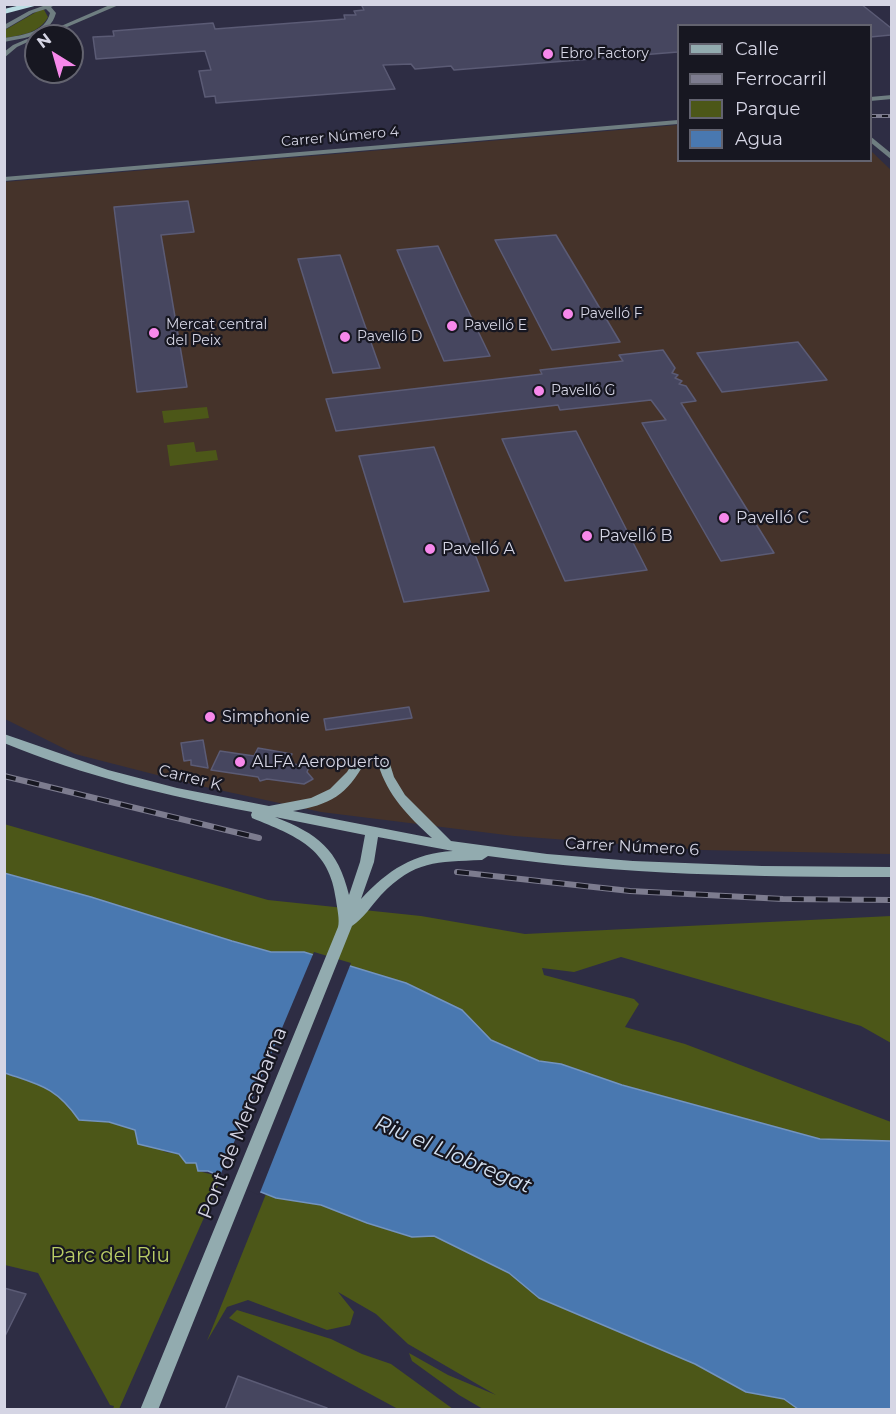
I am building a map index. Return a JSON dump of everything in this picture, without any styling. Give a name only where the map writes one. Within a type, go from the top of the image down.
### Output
[{"type":"highway","points":[[4,11],[28,4]]},
{"type":"highway","points":[[4,11],[38,4]]},
{"type":"main road","name":"Carrer K","points":[[4,738],[86,769],[232,806],[372,832]]},
{"type":"main road","points":[[262,810],[303,805],[325,798],[345,786],[360,762]]},
{"type":"main road","points":[[384,764],[388,779],[410,811],[447,844]]},
{"type":"main road","points":[[232,806],[299,832],[324,850],[336,869],[342,888],[345,927]]},
{"type":"main road","name":"Carrer Número 6","points":[[372,832],[548,859],[735,870],[891,872]]},
{"type":"main road","name":"Pont de Mercabarna","points":[[149,1410],[345,927],[367,862],[372,832]]},
{"type":"main road","points":[[345,927],[380,888],[406,867],[432,858],[504,853]]},
{"type":"street","points":[[4,28],[31,12],[57,4]]},
{"type":"street","points":[[70,24],[116,4]]},
{"type":"street","points":[[11,50],[4,41],[42,29],[53,18],[47,7]]},
{"type":"street","points":[[4,57],[11,50],[24,44]]},
{"type":"street","points":[[872,99],[891,97]]},
{"type":"street","points":[[872,107],[891,104]]},
{"type":"street","name":"Carrer Número 4","points":[[4,172],[677,115]]},
{"type":"street","name":"Carrer Número 4","points":[[4,179],[677,122]]},
{"type":"street","points":[[872,140],[891,158]]},
{"type":"shaded area","points":[[677,125],[677,162],[872,162],[872,152],[892,171],[891,854],[702,850],[514,836],[321,812],[196,785],[75,754],[5,719],[4,182]]},
{"type":"green space","points":[[43,8],[48,17],[43,24],[24,24],[24,34],[17,36],[5,38],[5,30]]},
{"type":"green space","points":[[207,407],[209,418],[164,423],[162,411]]},
{"type":"green space","points":[[194,442],[196,452],[216,450],[218,460],[170,466],[167,445]]},
{"type":"green space","points":[[4,824],[268,900],[421,916],[525,934],[891,916],[891,1043],[861,1026],[621,957],[574,972],[542,968],[544,975],[634,999],[639,1004],[625,1027],[685,1044],[891,1122],[891,1141],[820,1139],[622,1085],[561,1064],[539,1061],[491,1040],[462,1010],[406,983],[304,952],[271,952],[5,873]]},
{"type":"green space","name":"Parc del Riu","points":[[4,1073],[37,1084],[55,1094],[63,1100],[79,1120],[109,1122],[135,1130],[165,1152],[179,1154],[196,1162],[198,1171],[222,1177],[119,1409],[113,1409],[114,1406],[110,1405],[38,1273],[5,1265]]},
{"type":"green space","points":[[266,1194],[276,1198],[321,1205],[411,1237],[434,1236],[509,1273],[539,1298],[689,1361],[746,1392],[784,1399],[798,1409],[483,1409],[459,1395],[412,1361],[409,1353],[448,1375],[496,1395],[408,1344],[376,1314],[338,1292],[354,1312],[350,1325],[327,1330],[248,1300],[227,1307],[207,1341]]},
{"type":"green space","points":[[237,1310],[331,1339],[362,1354],[391,1364],[453,1409],[398,1409],[229,1318]]},
{"type":"water","name":"Riu el Llobregat","points":[[4,873],[271,952],[304,952],[406,983],[462,1010],[491,1040],[539,1061],[561,1064],[622,1085],[820,1139],[891,1141],[891,1409],[798,1409],[784,1399],[746,1392],[695,1364],[539,1298],[509,1273],[434,1236],[412,1237],[321,1205],[276,1198],[208,1171],[198,1171],[196,1163],[186,1163],[179,1154],[138,1144],[135,1130],[109,1122],[79,1120],[63,1100],[55,1094],[38,1084],[5,1073]]},
{"type":"pier","points":[[314,952],[351,963],[259,1195],[219,1178]]},
{"type":"building","name":"Ebro Factory","points":[[361,4],[861,4],[891,28],[891,35],[872,37],[872,24],[677,24],[677,52],[454,70],[451,66],[415,69],[411,64],[383,65],[395,89],[216,103],[215,96],[205,97],[199,71],[211,70],[205,51],[96,59],[93,37],[114,36],[113,31],[213,23],[215,29],[345,19],[344,15],[356,15],[354,11],[364,10]]},
{"type":"building","name":"Mercat central del Peix","points":[[188,201],[194,232],[161,235],[187,387],[137,392],[114,207]]},
{"type":"building","name":"Pavelló F","points":[[556,235],[620,342],[552,350],[495,240]]},
{"type":"building","name":"Pavelló E","points":[[438,246],[490,356],[444,361],[397,250]]},
{"type":"building","name":"Pavelló D","points":[[340,255],[380,368],[333,373],[298,259]]},
{"type":"building","points":[[798,342],[827,380],[722,392],[697,353]]},
{"type":"building","name":"Pavelló G","points":[[663,350],[675,368],[672,373],[678,375],[675,378],[682,381],[679,384],[686,386],[696,401],[681,403],[774,553],[721,561],[642,423],[666,420],[651,400],[560,410],[558,405],[336,431],[326,399],[542,374],[540,370],[623,361],[619,355]]},
{"type":"building","name":"Pavelló B","points":[[576,431],[647,570],[565,581],[502,439]]},
{"type":"building","name":"Pavelló A","points":[[434,447],[489,591],[404,602],[359,456]]},
{"type":"building","points":[[409,707],[412,718],[326,730],[324,719]]},
{"type":"building","points":[[203,740],[208,768],[191,765],[191,760],[184,761],[181,743]]},
{"type":"building","name":"ALFA Aeropuerto","points":[[258,748],[292,754],[288,763],[309,767],[307,772],[313,779],[304,784],[267,779],[260,781],[258,777],[211,770],[220,751],[254,756]]},
{"type":"building","points":[[4,1288],[26,1294],[4,1338]]},
{"type":"building","points":[[238,1376],[327,1408],[327,1410],[225,1410]]},
{"type":"railway","points":[[872,116],[892,116]]},
{"type":"railway","points":[[4,776],[259,838]]},
{"type":"railway","points":[[457,872],[630,891],[783,899],[892,900]]},
{"type":"place","name":"Ebro Factory","points":[[548,54]]},
{"type":"place","name":"Pavelló F","points":[[568,314]]},
{"type":"place","name":"Pavelló E","points":[[452,326]]},
{"type":"place","name":"Mercat central del Peix","points":[[154,333]]},
{"type":"place","name":"Pavelló D","points":[[345,337]]},
{"type":"place","name":"Pavelló G","points":[[539,391]]},
{"type":"place","name":"Pavelló C","points":[[724,518]]},
{"type":"place","name":"Pavelló B","points":[[587,536]]},
{"type":"place","name":"Pavelló A","points":[[430,549]]},
{"type":"place","name":"Simphonie","points":[[210,717]]},
{"type":"place","name":"ALFA Aeropuerto","points":[[240,762]]}]
